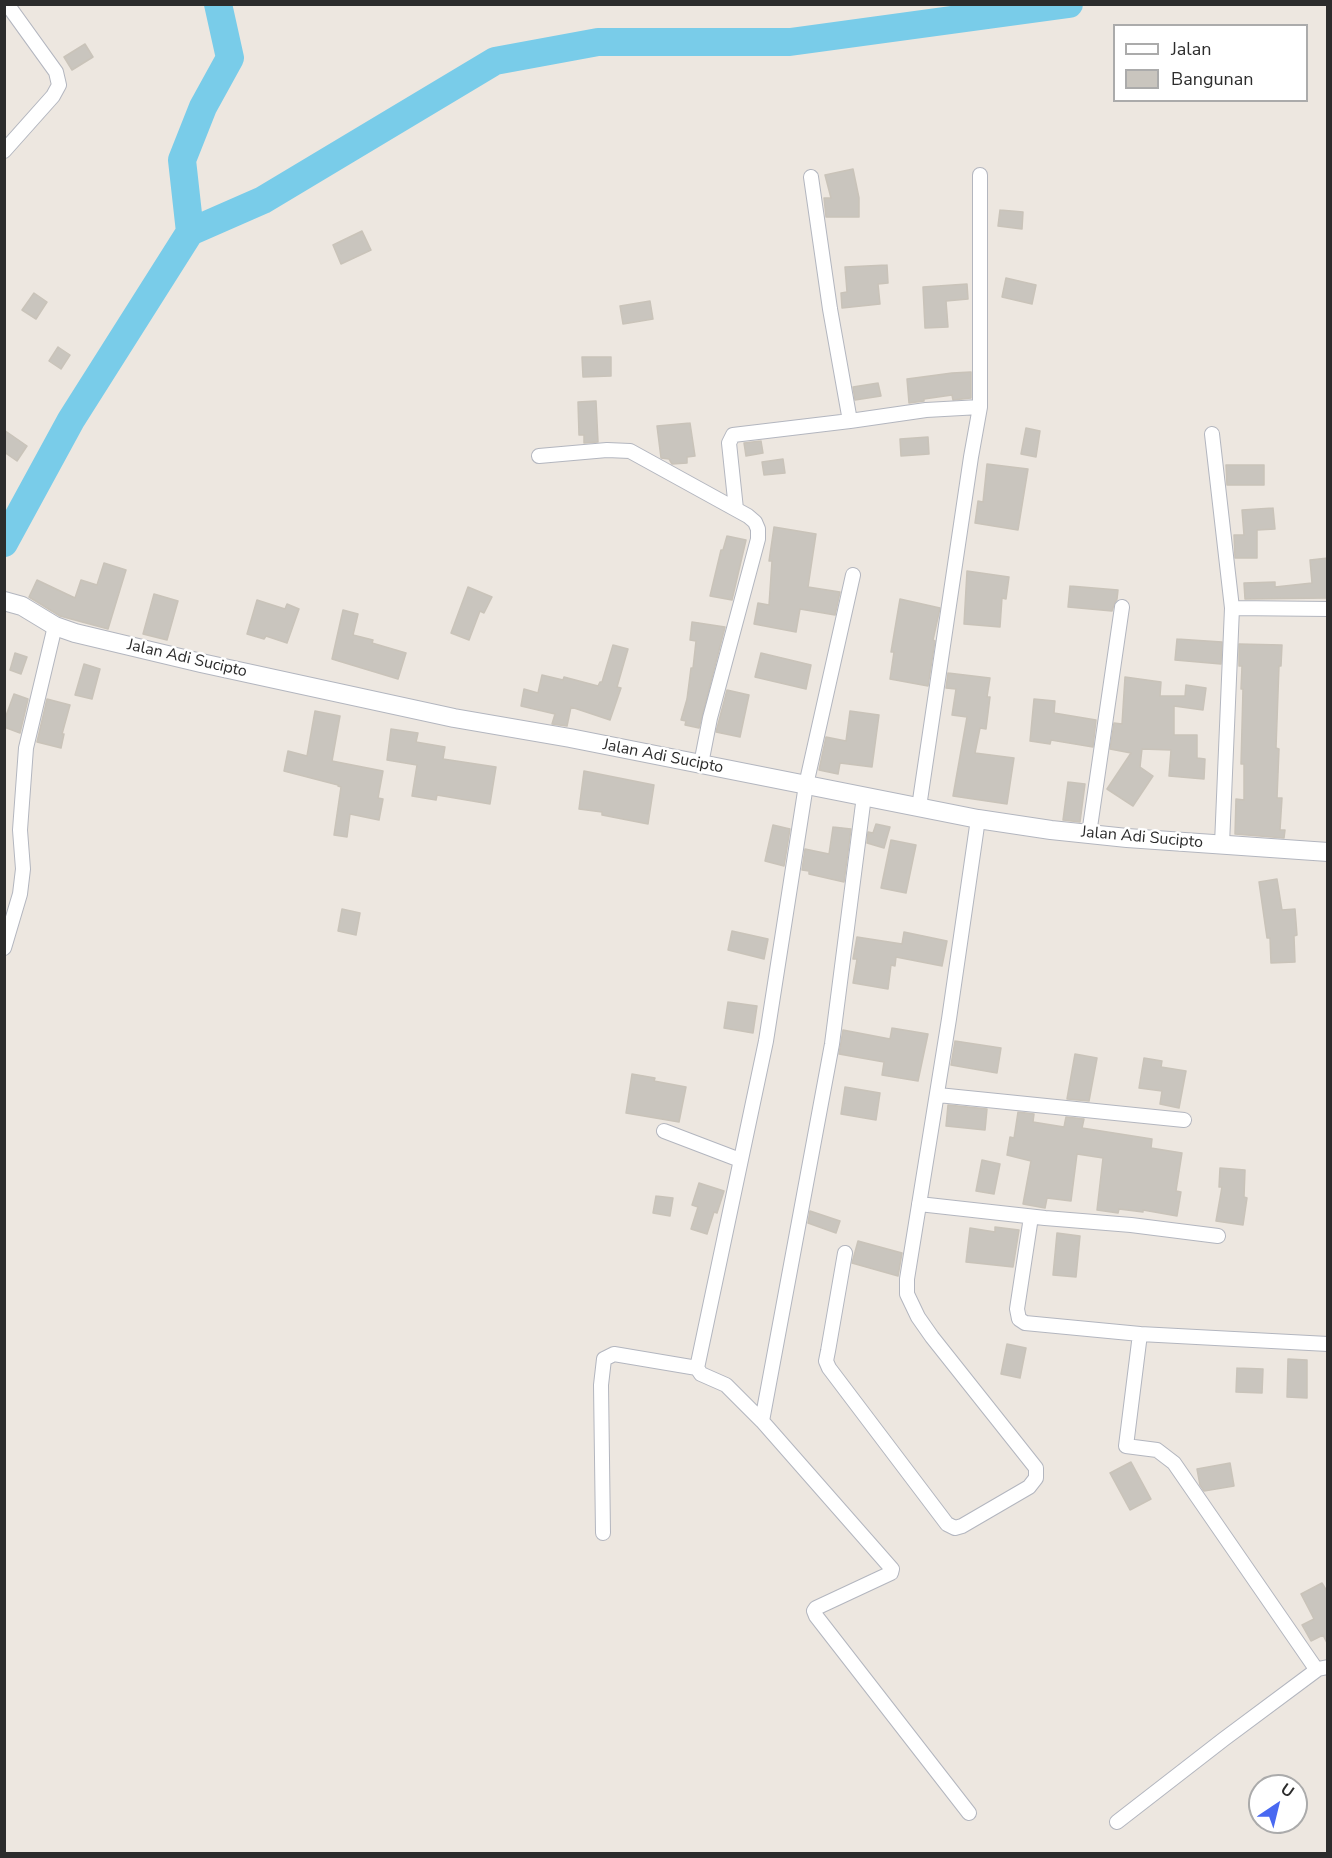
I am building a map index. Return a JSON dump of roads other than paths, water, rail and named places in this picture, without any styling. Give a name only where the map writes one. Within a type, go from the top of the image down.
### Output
[{"type":"street","points":[[4,151],[53,96],[59,86],[56,72],[7,4]]},
{"type":"street","points":[[919,807],[980,407],[980,175]]},
{"type":"street","points":[[811,177],[830,309],[850,422]]},
{"type":"street","points":[[736,509],[729,443],[733,435],[850,422],[926,410],[980,407]]},
{"type":"street","points":[[1212,434],[1232,608],[1222,844]]},
{"type":"street","points":[[539,456],[607,450],[630,451],[736,509],[755,522],[758,539],[710,718],[701,764]]},
{"type":"street","points":[[852,575],[806,785],[766,1041],[698,1368],[701,1374],[728,1387],[762,1421],[892,1569],[891,1573],[816,1608],[814,1611],[969,1813]]},
{"type":"street","name":"Jalan Adi Sucipto","points":[[8,602],[35,613],[55,626],[75,633],[201,663],[454,718],[864,795],[978,819],[1089,834],[1328,852]]},
{"type":"street","points":[[1089,834],[1122,607]]},
{"type":"street","points":[[1232,608],[1328,609]]},
{"type":"street","points":[[4,948],[20,894],[22,878],[20,830],[26,748],[55,626]]},
{"type":"street","points":[[762,1421],[832,1044],[864,795]]},
{"type":"street","points":[[845,1252],[826,1360],[829,1368],[947,1524],[955,1528],[962,1526],[1029,1487],[1036,1478],[1036,1468],[932,1337],[918,1317],[907,1294],[907,1279],[938,1095],[978,819]]},
{"type":"street","points":[[938,1095],[1184,1120]]},
{"type":"street","points":[[664,1131],[740,1160]]},
{"type":"street","points":[[920,1204],[1218,1236]]},
{"type":"street","points":[[1031,1217],[1017,1309],[1019,1319],[1025,1323],[1140,1334],[1328,1344]]},
{"type":"street","points":[[1140,1334],[1126,1446],[1157,1450],[1173,1463],[1314,1666],[1323,1668]]},
{"type":"street","points":[[603,1533],[601,1385],[604,1359],[614,1354],[698,1368]]},
{"type":"street","points":[[1116,1822],[1224,1739],[1323,1668]]},
{"type":"waterway","points":[[190,232],[182,160],[203,107],[230,58],[218,4]]},
{"type":"waterway","points":[[4,543],[71,420],[190,232],[263,200],[495,61],[598,42],[790,42],[1069,4]]}]
